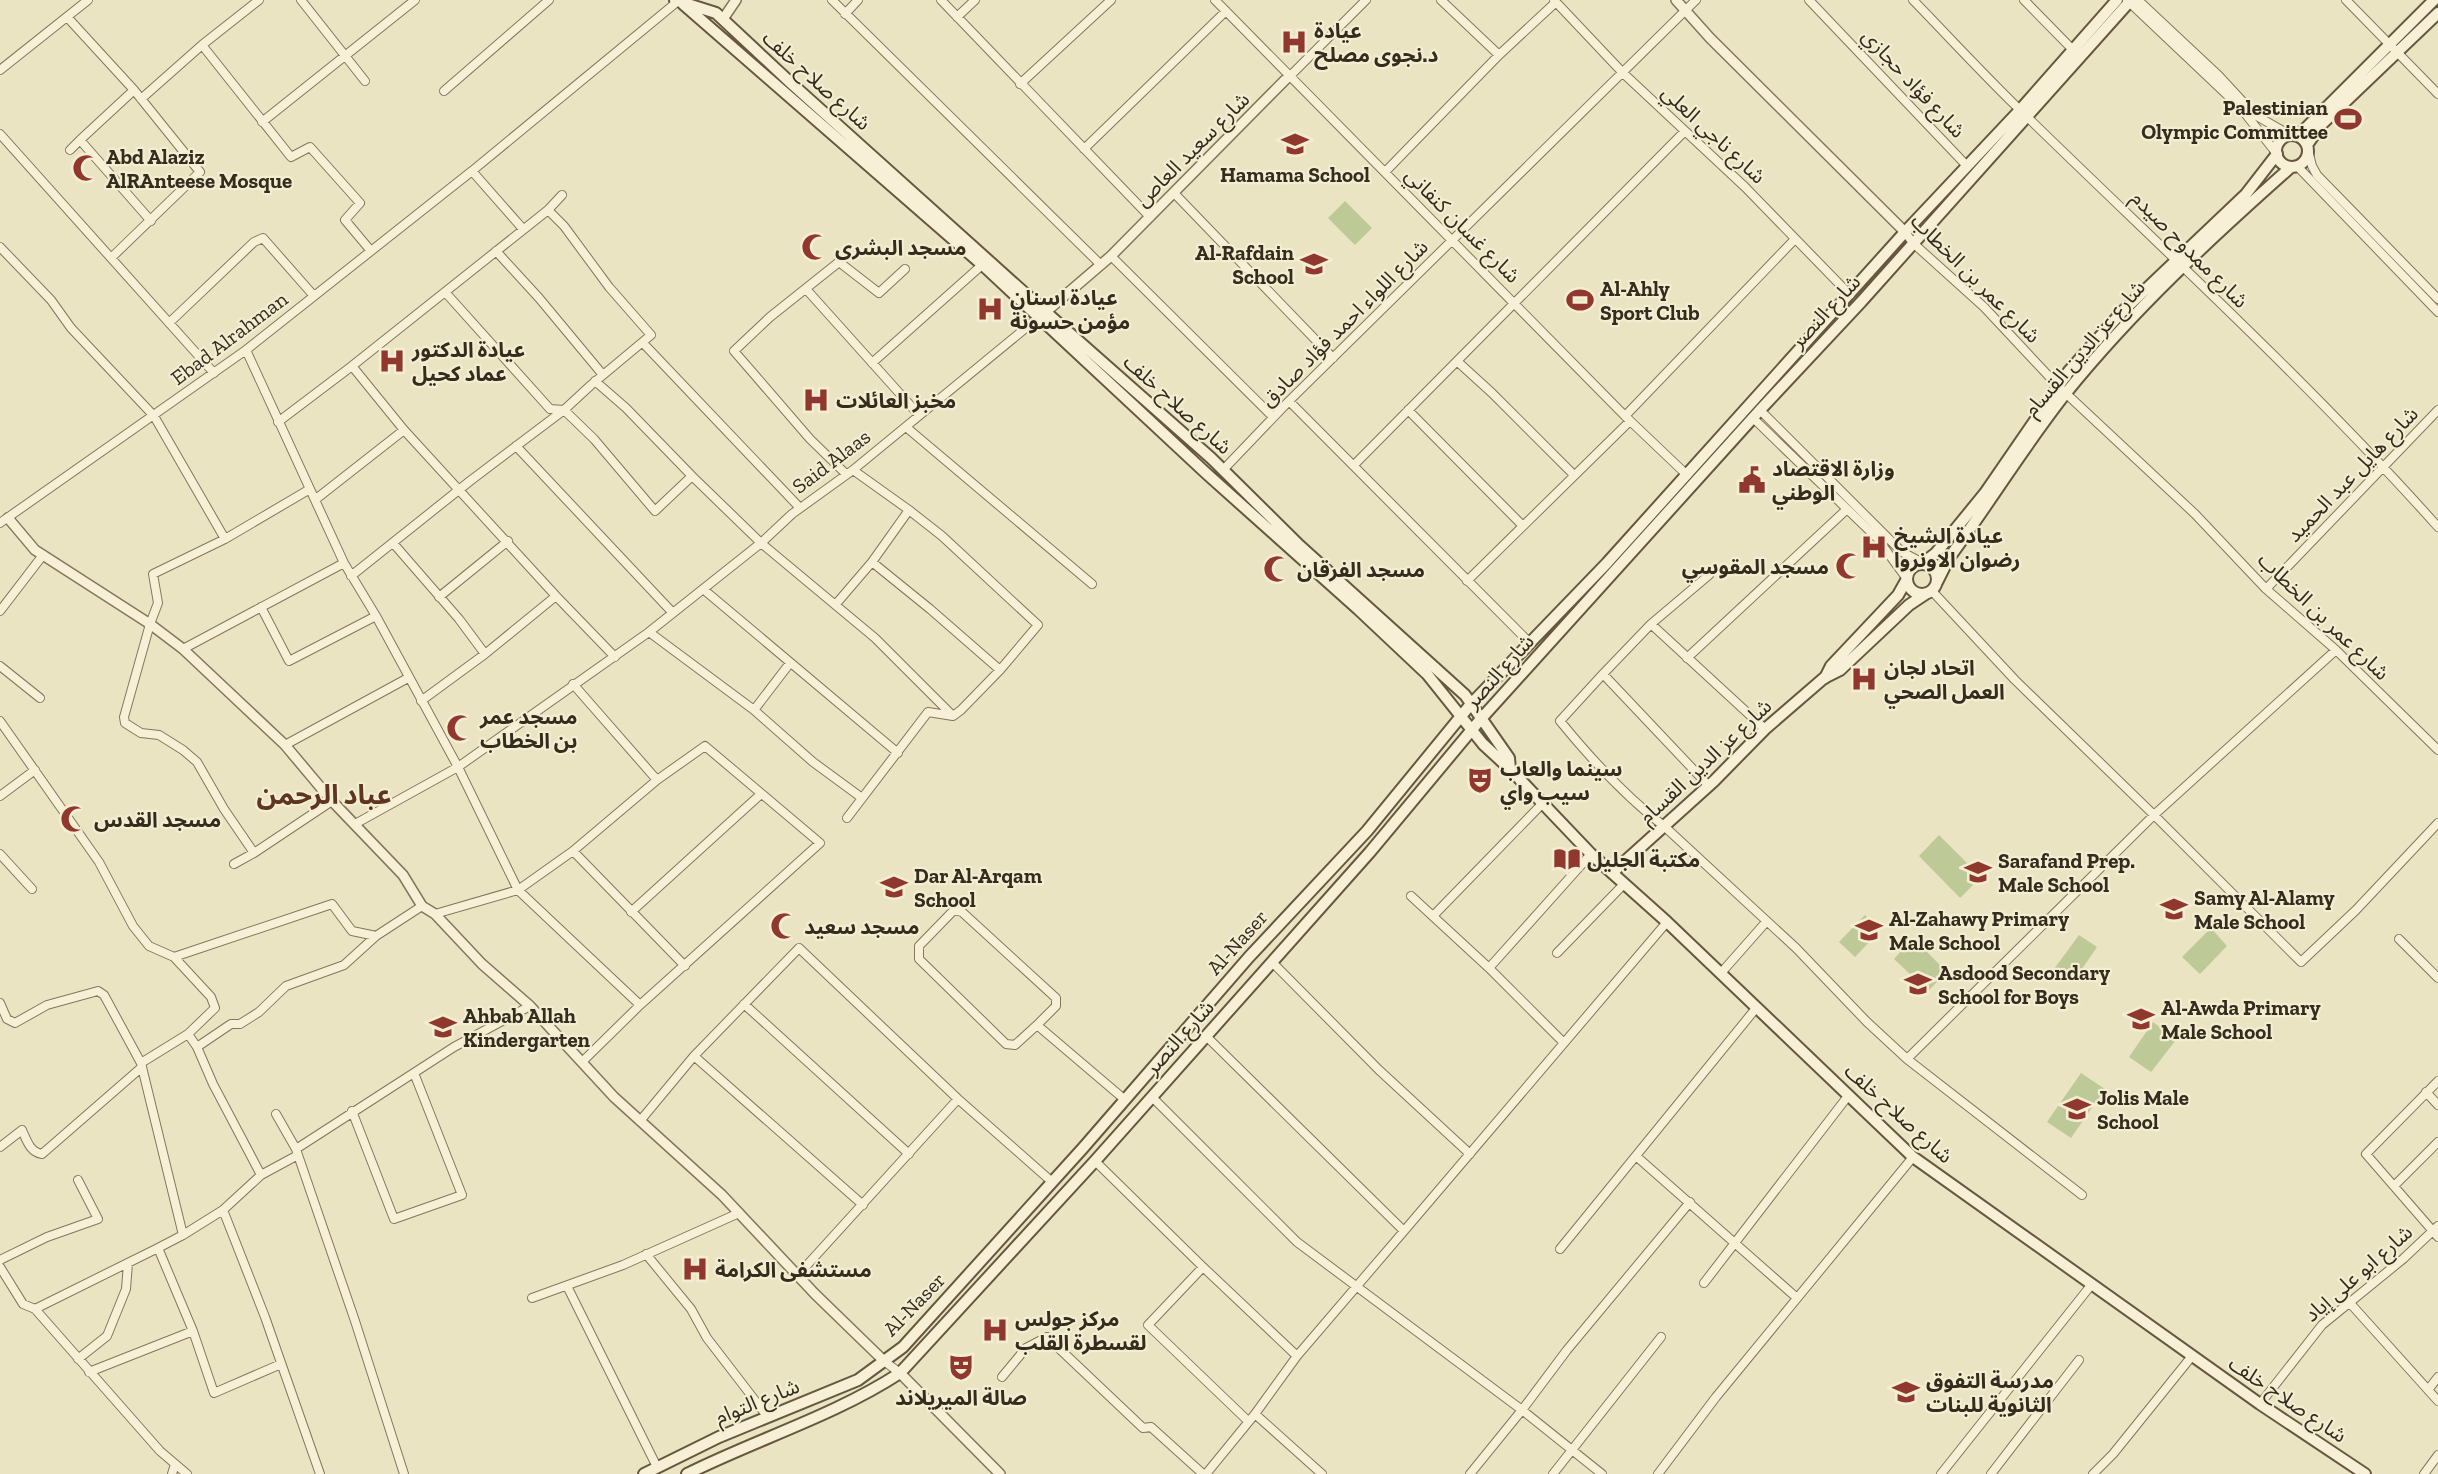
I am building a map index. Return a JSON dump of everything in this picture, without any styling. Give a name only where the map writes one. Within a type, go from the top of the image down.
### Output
[{"type":"main road","name":"شارع النصر","points":[[900,1373],[1095,1161],[1370,852],[1471,730],[1913,243],[2117,0]]},
{"type":"main road","name":"شارع النصر","points":[[1471,705],[1607,563],[1905,232],[2131,0]]},
{"type":"main road","name":"شارع عز الدين القسام","points":[[2180,263],[2294,167],[2306,160],[2308,147],[2321,125],[2394,49],[2434,0]]},
{"type":"main road","name":"شارع صلاح خلف","points":[[679,2],[716,13],[723,19],[1427,674],[1483,744],[1591,854],[1667,922],[1912,1157],[2260,1404],[2365,1474]]},
{"type":"main road","name":"شارع صلاح خلف","points":[[679,2],[1223,470],[1376,616],[1465,694],[1480,720],[1509,758],[1510,769]]},
{"type":"main road","name":"شارع عز الدين القسام","points":[[1923,563],[1936,553],[1985,493],[2062,389],[2246,194],[2277,154],[2278,144],[2294,136],[2438,13]]},
{"type":"main road","points":[[2294,136],[2308,147]]},
{"type":"main road","points":[[2277,154],[2282,163],[2294,167]]},
{"type":"main road","name":"شارع عز الدين القسام","points":[[1612,873],[1665,826],[1765,729],[1824,678],[1840,670],[1909,605],[1932,589],[1949,558],[2062,389]]},
{"type":"main road","points":[[1923,563],[1933,568],[1932,589],[1917,593],[1912,590],[1907,579],[1911,569],[1923,563]]},
{"type":"main road","name":"شارع عز الدين القسام","points":[[1824,678],[1831,666],[1898,595],[1907,579]]},
{"type":"main road","name":"Al-Naser","points":[[884,1361],[903,1347],[1083,1148],[1249,957],[1366,831],[1471,705]]},
{"type":"main road","name":"شارع التوام","points":[[644,1474],[767,1416],[858,1380],[884,1361]]},
{"type":"main road","name":"شارع التوام","points":[[687,1474],[757,1441],[824,1414],[873,1390],[900,1373]]},
{"type":"street","points":[[0,70],[88,0]]},
{"type":"street","points":[[141,99],[202,45],[259,0]]},
{"type":"street","points":[[302,0],[365,81]]},
{"type":"street","points":[[262,122],[415,0]]},
{"type":"street","points":[[444,91],[549,0]]},
{"type":"street","points":[[723,19],[736,0]]},
{"type":"street","points":[[832,0],[1101,265]]},
{"type":"street","points":[[845,14],[858,0]]},
{"type":"street","points":[[941,0],[1150,217]]},
{"type":"street","points":[[957,17],[975,0]]},
{"type":"street","points":[[1020,84],[1111,0]]},
{"type":"street","name":"شارع غسان كنفاني","points":[[1215,0],[1288,78],[1453,240],[1627,418],[1687,475]]},
{"type":"street","name":"شارع سعيد العاص","points":[[1042,315],[1111,256],[1366,0]]},
{"type":"street","points":[[1441,0],[1498,55]]},
{"type":"street","name":"شارع عمر بن الخطاب","points":[[1676,0],[1710,38],[1905,232],[1913,243],[1984,307],[2062,389],[2195,514],[2266,589],[2336,650],[2438,750]]},
{"type":"street","name":"شارع اللواء احمد فؤاد صادق","points":[[1223,470],[1289,401],[1696,0]]},
{"type":"street","name":"شارع فؤاد حجازي","points":[[1809,0],[1967,166]]},
{"type":"street","name":"شارع ممدوح صيدم","points":[[1913,0],[2023,112],[2180,263],[2384,467],[2438,528]]},
{"type":"street","points":[[2024,0],[2073,50]]},
{"type":"street","points":[[2131,0],[2219,76],[2255,115],[2294,136]]},
{"type":"street","points":[[2131,0],[2240,107],[2277,154]]},
{"type":"street","points":[[2346,0],[2438,94]]},
{"type":"street","points":[[1384,172],[1498,55],[1555,1]]},
{"type":"street","name":"شارع ناجي العلي","points":[[1555,1],[1623,73],[1746,187],[1850,295]]},
{"type":"street","name":"Ebad Alrahman","points":[[4,520],[246,350],[679,2]]},
{"type":"street","points":[[1084,149],[1226,11]]},
{"type":"street","points":[[68,18],[134,90],[200,172],[111,258]]},
{"type":"street","points":[[202,45],[291,157],[310,147],[360,203],[345,220],[371,251]]},
{"type":"street","points":[[70,150],[134,90]]},
{"type":"street","points":[[1354,465],[1685,131]]},
{"type":"street","points":[[0,134],[213,373]]},
{"type":"street","points":[[80,140],[151,221]]},
{"type":"street","points":[[2308,147],[2312,166],[2317,175],[2438,299]]},
{"type":"street","points":[[2294,167],[2374,245],[2438,312]]},
{"type":"street","points":[[471,171],[523,229]]},
{"type":"street","points":[[1174,193],[1333,358]]},
{"type":"street","points":[[278,422],[548,210],[562,195]]},
{"type":"street","points":[[351,576],[564,410],[651,335],[609,287],[564,226],[548,210]]},
{"type":"street","points":[[169,323],[254,242],[263,238],[314,296]]},
{"type":"street","points":[[1467,581],[1627,418],[1795,239]]},
{"type":"street","points":[[0,247],[51,300],[72,328],[154,416],[225,540]]},
{"type":"street","points":[[496,251],[539,298],[603,375]]},
{"type":"street","points":[[1111,256],[1273,417]]},
{"type":"street","points":[[905,269],[879,293],[839,262],[770,317],[734,351],[810,439],[850,472],[909,510],[942,536],[1038,625],[1000,670],[953,716]]},
{"type":"street","points":[[872,363],[982,265]]},
{"type":"street","points":[[806,289],[919,415]]},
{"type":"street","points":[[445,292],[550,409],[564,410],[594,439],[655,511],[692,477]]},
{"type":"street","name":"Said Alaas","points":[[355,824],[458,767],[649,632],[1042,315]]},
{"type":"street","points":[[643,343],[800,508]]},
{"type":"street","points":[[246,350],[344,563],[376,616],[458,767],[518,891],[640,1005]]},
{"type":"street","points":[[1458,362],[1573,474]]},
{"type":"street","points":[[352,366],[404,430],[615,657]]},
{"type":"street","points":[[595,381],[626,408],[692,477],[761,543],[875,638],[953,716]]},
{"type":"street","points":[[1289,401],[1424,534],[1467,581],[1530,643]]},
{"type":"street","points":[[1408,410],[1522,525]]},
{"type":"street","name":"شارع هايل عبد الحميد","points":[[2266,589],[2438,410]]},
{"type":"street","points":[[1756,414],[1846,510],[1877,538],[1907,579]]},
{"type":"street","points":[[1756,414],[1902,552],[1923,563]]},
{"type":"street","points":[[906,427],[1092,584]]},
{"type":"street","points":[[316,499],[404,430]]},
{"type":"street","points":[[516,446],[672,612]]},
{"type":"street","points":[[254,853],[196,762],[183,750],[159,735],[141,733],[125,723],[124,717],[158,603],[153,574],[225,540],[310,489]]},
{"type":"street","points":[[836,604],[872,562],[909,510]]},
{"type":"street","points":[[1687,658],[1846,510]]},
{"type":"street","points":[[4,520],[35,550],[150,624],[183,649],[285,745],[332,801],[403,875],[422,906],[435,914],[482,964],[530,1006],[614,1098],[739,1213],[798,1275],[1000,1474]]},
{"type":"street","points":[[439,597],[508,542]]},
{"type":"street","points":[[393,543],[459,619],[485,654]]},
{"type":"street","points":[[0,611],[43,555]]},
{"type":"street","points":[[872,562],[1000,670]]},
{"type":"street","points":[[183,649],[344,563]]},
{"type":"street","points":[[1709,575],[1651,624],[1560,721],[1586,753],[1649,814],[1665,826],[1796,948],[1867,1022],[1907,1059],[2082,1195]]},
{"type":"street","points":[[703,589],[898,753]]},
{"type":"street","points":[[1932,589],[2014,680],[2154,815],[2301,962],[2356,910],[2438,823]]},
{"type":"street","points":[[421,700],[485,654],[556,596]]},
{"type":"street","points":[[261,608],[289,661],[376,616]]},
{"type":"street","points":[[1651,624],[1765,729]]},
{"type":"street","points":[[649,632],[754,710],[813,762],[862,798]]},
{"type":"street","points":[[1907,1059],[2154,815],[2336,650]]},
{"type":"street","points":[[754,710],[790,663]]},
{"type":"street","points":[[0,666],[40,698]]},
{"type":"street","points":[[1603,674],[1708,785]]},
{"type":"street","points":[[285,745],[408,678]]},
{"type":"street","points":[[573,684],[657,780]]},
{"type":"street","points":[[847,818],[928,712],[953,716]]},
{"type":"street","points":[[0,721],[99,862],[133,926],[149,946],[174,957],[211,998],[215,1008],[188,1034],[142,1065],[42,1154],[36,1153],[28,1145],[22,1130],[0,1147]]},
{"type":"street","points":[[435,914],[518,891],[573,851],[657,780],[705,746],[820,843],[640,1005],[582,1062]]},
{"type":"street","points":[[0,796],[35,770]]},
{"type":"street","points":[[631,912],[761,794]]},
{"type":"street","points":[[234,864],[332,801]]},
{"type":"street","points":[[1433,916],[1541,804]]},
{"type":"street","points":[[573,851],[685,966]]},
{"type":"street","points":[[0,854],[32,889]]},
{"type":"street","points":[[1489,968],[1591,854]]},
{"type":"street","points":[[1557,953],[1624,884]]},
{"type":"street","points":[[1411,896],[1489,968],[1563,1042]]},
{"type":"street","points":[[174,957],[332,904],[352,931],[375,936]]},
{"type":"street","points":[[197,1047],[231,1024],[240,1024],[259,1012],[286,986],[344,965],[375,936],[422,906]]},
{"type":"street","points":[[954,909],[962,912],[1056,998],[1056,1006],[1037,1025],[1015,1045],[1006,1044],[919,959],[919,946],[954,909]]},
{"type":"street","points":[[1002,1377],[1026,1348],[1047,1337],[1143,1428],[1151,1427],[1204,1474],[1255,1414],[1297,1356],[1667,922]]},
{"type":"street","points":[[1721,973],[1766,922]]},
{"type":"street","points":[[2399,939],[2438,978]]},
{"type":"street","points":[[640,1121],[694,1056],[799,948],[958,1099],[1051,1181]]},
{"type":"street","points":[[1272,962],[1379,1070],[1470,1154]]},
{"type":"street","points":[[0,1003],[7,1019],[15,1023],[47,1005],[98,991],[104,995],[142,1065],[183,1235]]},
{"type":"street","points":[[744,1004],[909,1154]]},
{"type":"street","points":[[35,1309],[183,1235],[223,1210],[261,1175],[297,1152],[352,1111],[454,1047],[530,1006]]},
{"type":"street","points":[[1560,1250],[1757,1007]]},
{"type":"street","points":[[1037,1025],[1124,1099]]},
{"type":"street","points":[[188,1034],[197,1047],[217,1092],[261,1175]]},
{"type":"street","points":[[1206,1036],[1404,1231]]},
{"type":"street","points":[[694,1056],[863,1205]]},
{"type":"street","points":[[352,1111],[394,1219],[462,1195],[414,1073]]},
{"type":"street","points":[[2436,1232],[2366,1154],[2438,1081]]},
{"type":"street","points":[[2426,1092],[2438,1105]]},
{"type":"street","points":[[1704,1284],[1848,1096]]},
{"type":"street","points":[[1152,1097],[1297,1242],[1522,1410],[1602,1474]]},
{"type":"street","points":[[798,1275],[958,1099]]},
{"type":"street","points":[[276,1114],[297,1152],[404,1474]]},
{"type":"street","points":[[2394,1186],[2438,1142]]},
{"type":"street","points":[[1636,1155],[1797,1298]]},
{"type":"street","points":[[1658,1474],[1716,1397],[1912,1157]]},
{"type":"street","points":[[1095,1161],[1203,1268],[1297,1356]]},
{"type":"street","points":[[0,1260],[47,1237],[98,1219],[78,1180]]},
{"type":"street","points":[[1470,1474],[1690,1202]]},
{"type":"street","points":[[223,1210],[320,1474]]},
{"type":"street","points":[[532,1298],[646,1254],[739,1213]]},
{"type":"street","name":"شارع ابو على إياد","points":[[2260,1404],[2322,1325],[2436,1232]]},
{"type":"street","points":[[158,1248],[193,1331],[214,1393],[281,1364]]},
{"type":"street","points":[[646,1254],[691,1310],[707,1338],[767,1416]]},
{"type":"street","points":[[78,1359],[107,1336],[126,1289],[128,1263]]},
{"type":"street","points":[[0,1267],[24,1304],[35,1309],[160,1451],[187,1474]]},
{"type":"street","points":[[1203,1268],[1148,1325],[1248,1421]]},
{"type":"street","points":[[1941,1474],[2092,1284]]},
{"type":"street","points":[[567,1286],[657,1467]]},
{"type":"street","points":[[2349,1302],[2438,1401]]},
{"type":"street","points":[[89,1372],[193,1331]]},
{"type":"street","points":[[1553,1474],[1661,1337]]},
{"type":"street","points":[[2093,1474],[2113,1454],[2192,1356]]},
{"type":"street","points":[[1991,1474],[2079,1360]]},
{"type":"street","points":[[2428,1390],[2438,1377]]},
{"type":"street","points":[[1255,1414],[1322,1474]]},
{"type":"street","points":[[2424,1474],[2438,1455]]},
{"type":"street","points":[[172,1474],[175,1464]]},
{"type":"green space","points":[[1345,201],[1372,228],[1355,245],[1328,218]]},
{"type":"green space","points":[[1939,835],[1981,877],[1960,898],[1919,856]]},
{"type":"green space","points":[[1865,915],[1880,931],[1855,957],[1839,942]]},
{"type":"green space","points":[[2211,928],[2227,946],[2200,974],[2182,957]]},
{"type":"green space","points":[[2079,935],[2097,947],[2073,982],[2054,969]]},
{"type":"green space","points":[[1913,938],[1947,972],[1928,991],[1894,959]]},
{"type":"green space","points":[[2153,1022],[2176,1040],[2151,1072],[2129,1057]]},
{"type":"green space","points":[[2081,1073],[2105,1089],[2071,1138],[2047,1122]]},
{"type":"place","name":"عيادة د.نجوى مصلح","points":[[1294,42]]},
{"type":"place","name":"Palestinian Olympic Committee","points":[[2348,119]]},
{"type":"place","name":"Hamama School","points":[[1295,144]]},
{"type":"place","name":"Abd Alaziz AlRAnteese Mosque","points":[[86,168]]},
{"type":"place","name":"مسجد البشرى","points":[[815,247]]},
{"type":"place","name":"Al-Rafdain School","points":[[1314,264]]},
{"type":"place","name":"Al-Ahly Sport Club","points":[[1580,300]]},
{"type":"place","name":"عيادة اسنان مؤمن حسونة","points":[[990,309]]},
{"type":"place","name":"عيادة الدكتور عماد كحيل","points":[[392,361]]},
{"type":"place","name":"مخبز العائلات","points":[[816,400]]},
{"type":"place","name":"وزارة الاقتصاد الوطني","points":[[1752,480]]},
{"type":"place","name":"عيادة الشيخ رضوان الاونروا","points":[[1874,547]]},
{"type":"place","name":"مسجد المقوسي","points":[[1849,566]]},
{"type":"place","name":"مسجد الفرقان","points":[[1277,569]]},
{"type":"place","name":"اتحاد لجان العمل الصحي","points":[[1864,679]]},
{"type":"place","name":"مسجد عمر بن الخطاب","points":[[460,728]]},
{"type":"place","name":"سينما والعاب سيب واي","points":[[1480,780]]},
{"type":"place","name":"مسجد القدس","points":[[74,819]]},
{"type":"place","name":"مكتبة الجليل","points":[[1567,859]]},
{"type":"place","name":"Sarafand Prep. Male School","points":[[1978,872]]},
{"type":"place","name":"Dar Al-Arqam School","points":[[894,887]]},
{"type":"place","name":"Samy Al-Alamy Male School","points":[[2174,909]]},
{"type":"place","name":"مسجد سعيد","points":[[784,926]]},
{"type":"place","name":"Al-Zahawy Primary Male School","points":[[1869,930]]},
{"type":"place","name":"Asdood Secondary School for Boys","points":[[1918,984]]},
{"type":"place","name":"Al-Awda Primary Male School","points":[[2141,1019]]},
{"type":"place","name":"Ahbab Allah Kindergarten","points":[[443,1027]]},
{"type":"place","name":"Jolis Male School","points":[[2077,1109]]},
{"type":"place","name":"مستشفى الكرامة","points":[[695,1269]]},
{"type":"place","name":"مركز جولس لقسطرة القلب","points":[[995,1330]]},
{"type":"place","name":"صالة الميريلاند","points":[[961,1367]]},
{"type":"place","name":"مدرسة التفوق الثانوية للبنات","points":[[1906,1392]]},
{"type":"district","name":"عباد الرحمن","points":[[324,795]]}]
